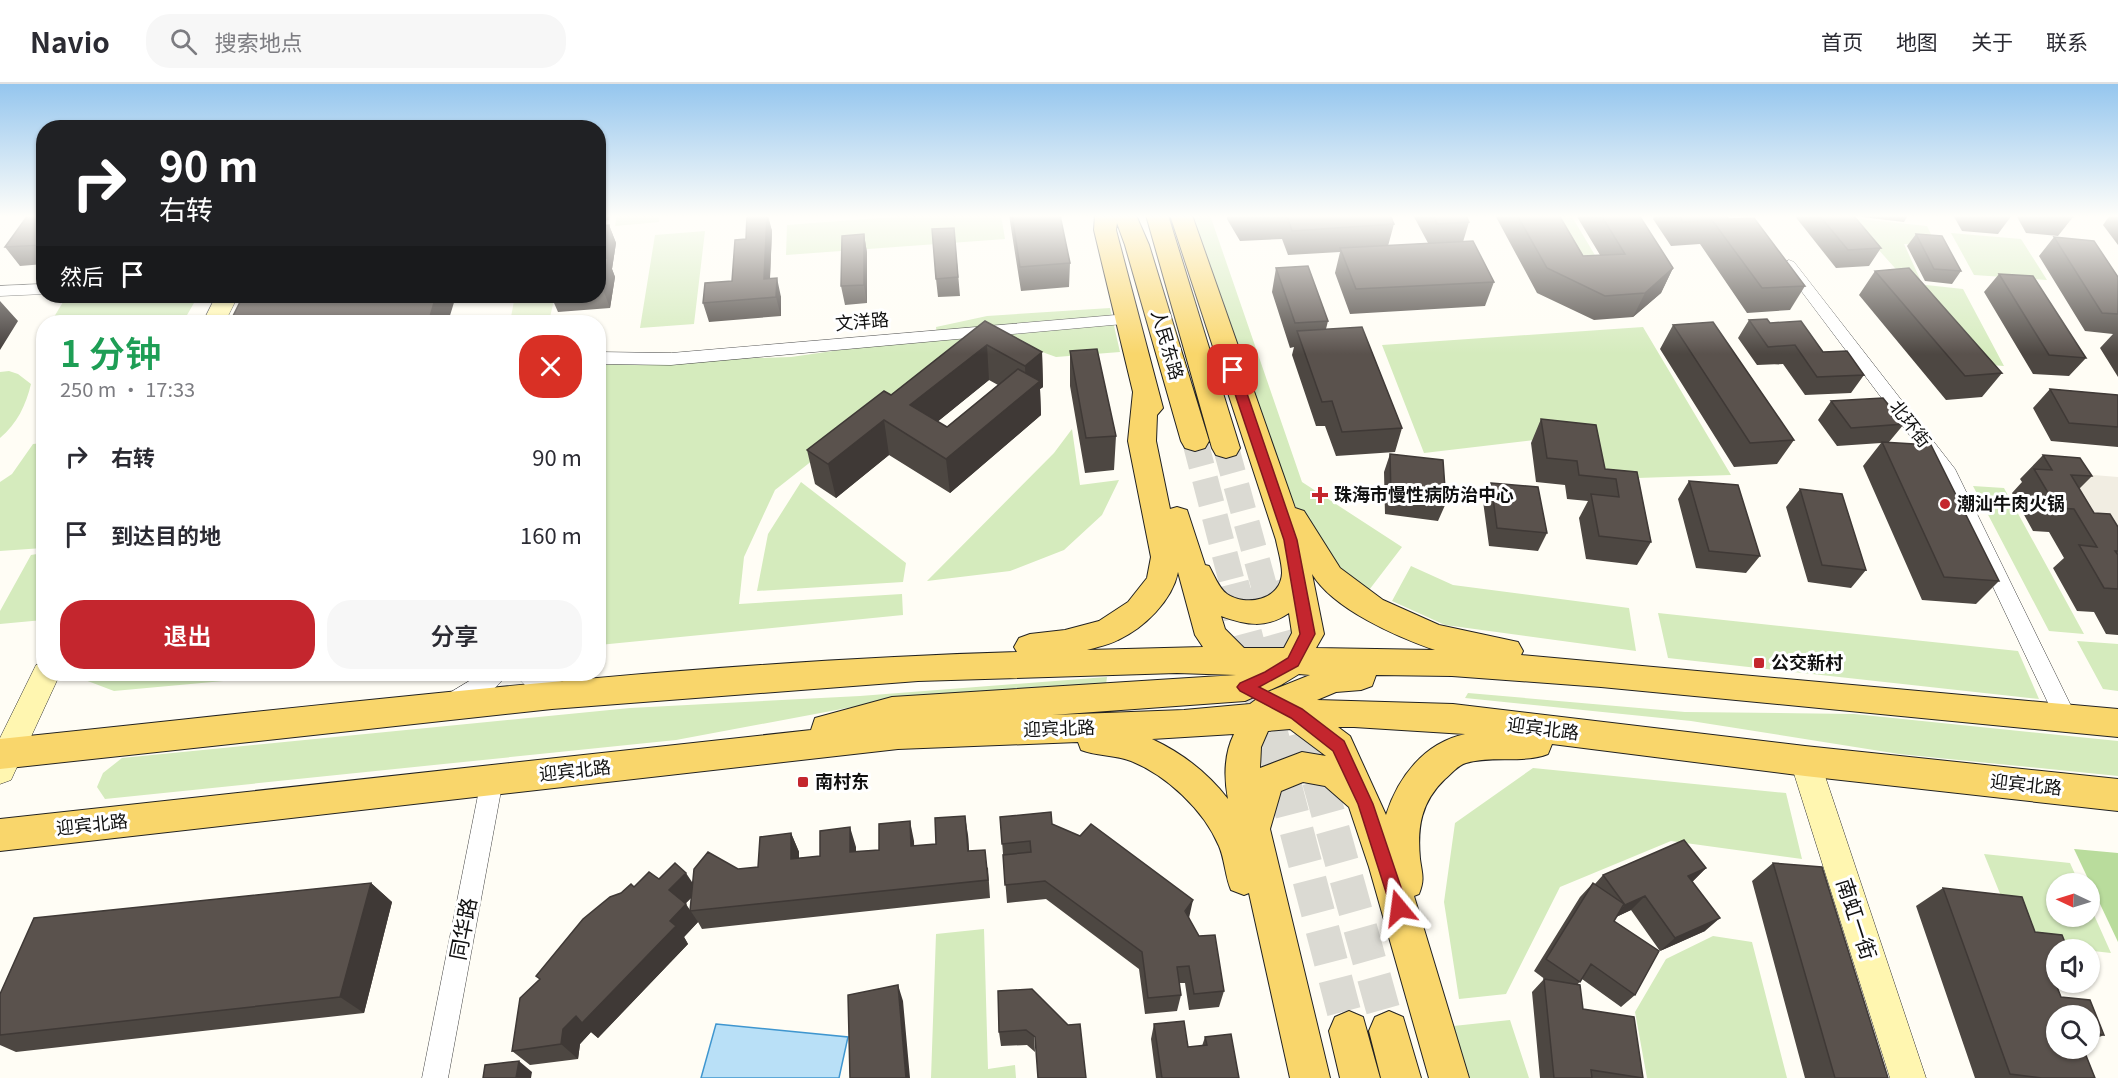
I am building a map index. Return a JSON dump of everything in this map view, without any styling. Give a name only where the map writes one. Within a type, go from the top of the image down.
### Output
[{"type":"main road","points":[[1113,261],[1185,554],[1211,635],[1338,746],[1365,804],[1388,867],[1449,1078]]},
{"type":"main road","name":"人民东路","points":[[1142,261],[1195,441]]},
{"type":"main road","name":"人民东路","points":[[1171,261],[1226,448]]},
{"type":"main road","points":[[1197,261],[1291,540],[1308,634],[1272,689],[1244,747],[1242,784],[1310,1078]]},
{"type":"main road","points":[[748,680],[1065,643],[1108,631],[1138,611],[1161,582],[1166,557],[1142,441],[1146,390]]},
{"type":"main road","points":[[1263,457],[1301,533],[1329,576],[1372,609],[1435,637],[1538,657],[1600,675]]},
{"type":"main road","points":[[1185,554],[1215,602],[1247,613],[1267,612],[1286,598],[1298,573]]},
{"type":"main road","points":[[3,759],[582,692],[918,668],[1177,660],[1272,689]]},
{"type":"main road","name":"迎宾北路","points":[[0,835],[898,735],[1184,724],[1272,689],[1452,663],[2118,723]]},
{"type":"main road","points":[[717,756],[892,711],[1272,689],[1335,679],[1379,676],[1706,704],[1791,692]]},
{"type":"main road","points":[[3,759],[42,681]]},
{"type":"main road","name":"迎宾北路","points":[[1272,689],[1354,713],[1453,718],[1805,761],[2118,795]]},
{"type":"main road","points":[[898,735],[1114,740],[1146,752],[1178,772],[1209,799],[1235,840],[1294,1078]]},
{"type":"main road","points":[[1435,1032],[1400,849],[1404,809],[1423,776],[1454,751],[1498,743],[1675,745]]},
{"type":"main road","name":"南虹一街","points":[[1805,761],[1908,1078]]},
{"type":"main road","points":[[1254,828],[1266,781],[1302,767],[1334,772],[1365,804]]},
{"type":"main road","points":[[1349,1031],[1360,1078]]},
{"type":"main road","points":[[1389,1031],[1401,1078]]},
{"type":"street","name":"北环街","points":[[1786,261],[1949,474],[2066,718]]},
{"type":"street","points":[[0,291],[36,289]]},
{"type":"street","name":"文洋路","points":[[606,358],[671,359],[1128,319]]},
{"type":"street","points":[[432,708],[459,699],[488,681]]},
{"type":"street","points":[[535,681],[548,687],[582,692]]},
{"type":"street","name":"同华路","points":[[435,1078],[492,780]]},
{"type":"green space","points":[[651,261],[701,261],[694,324],[640,328]]},
{"type":"green space","points":[[1204,261],[1226,261],[1302,482],[1402,547],[1366,594],[1321,548],[1282,484]]},
{"type":"green space","points":[[1567,261],[1599,261],[1605,272],[1574,274]]},
{"type":"green space","points":[[1889,261],[1912,261],[1920,279],[1903,277]]},
{"type":"green space","points":[[1967,261],[2035,261],[2047,280],[1974,275]]},
{"type":"green space","points":[[1908,283],[1963,289],[2004,366],[1976,364]]},
{"type":"green space","points":[[62,303],[194,303],[187,315],[55,315]]},
{"type":"green space","points":[[514,303],[553,303],[550,315],[511,315]]},
{"type":"green space","points":[[1110,308],[1120,352],[1056,357],[979,329],[775,490],[744,557],[739,604],[902,594],[903,615],[606,644],[606,365],[630,362],[791,357],[937,336],[936,327],[987,316]]},
{"type":"green space","points":[[1643,327],[1731,475],[1637,478],[1602,475],[1559,437],[1424,453],[1382,345]]},
{"type":"green space","points":[[9,371],[18,374],[31,384],[20,414],[0,438],[0,372]]},
{"type":"green space","points":[[1072,429],[1080,485],[1119,480],[1102,515],[1064,550],[1010,571],[927,581],[1054,453]]},
{"type":"green space","points":[[33,444],[36,444],[36,548],[0,551],[0,482],[12,474]]},
{"type":"green space","points":[[801,482],[906,563],[903,582],[757,591],[768,534]]},
{"type":"green space","points":[[1973,486],[2004,488],[2084,634],[2049,631]]},
{"type":"green space","points":[[36,554],[36,621],[0,624],[0,611],[31,555]]},
{"type":"green space","points":[[1411,566],[1453,585],[1629,608],[1636,651],[1445,625],[1392,601]]},
{"type":"green space","points":[[1658,613],[2018,651],[2039,699],[1668,658]]},
{"type":"green space","points":[[2077,641],[2118,644],[2118,691],[2103,689]]},
{"type":"green space","points":[[1107,677],[1106,685],[879,702],[676,740],[105,799],[97,787],[103,773],[122,758],[630,708],[860,696]]},
{"type":"green space","points":[[88,681],[223,681],[114,691]]},
{"type":"green space","points":[[1468,693],[1685,712],[1854,714],[2118,741],[2118,776],[1899,754],[1691,721],[1465,698]]},
{"type":"green space","points":[[1533,768],[1786,793],[1802,859],[1671,841],[1560,887],[1506,994],[1459,999],[1444,902],[1455,823]]},
{"type":"green space","points":[[2074,849],[2118,853],[2118,942],[2100,904],[2100,873],[2085,873]]},
{"type":"green space","points":[[1984,854],[2070,863],[2074,873],[2046,873],[2046,927],[2099,927],[2111,953],[2100,952],[2100,939],[2046,939],[2046,946],[2020,943]]},
{"type":"green space","points":[[984,929],[988,1069],[1015,1065],[1016,1078],[931,1078],[936,934]]},
{"type":"green space","points":[[1713,936],[1752,942],[1787,1078],[1647,1078],[1635,1012],[1666,959]]},
{"type":"green space","points":[[1510,1020],[1529,1078],[1459,1078],[1444,1027]]},
{"type":"shaded area","points":[[2069,473],[2118,477],[2118,559]]},
{"type":"water","points":[[716,1024],[848,1037],[839,1078],[701,1078]]},
{"type":"building","points":[[733,261],[765,261],[764,279],[777,278],[776,297],[703,303],[705,283],[732,281]]},
{"type":"building","points":[[841,261],[864,261],[864,285],[841,286]]},
{"type":"building","points":[[935,261],[957,261],[958,277],[936,279]]},
{"type":"building","points":[[1019,261],[1070,263],[1020,267]]},
{"type":"building","points":[[1345,261],[1483,261],[1494,282],[1356,289]]},
{"type":"building","points":[[1543,261],[1669,261],[1673,268],[1645,293],[1605,296],[1547,268]]},
{"type":"building","points":[[1742,261],[1787,261],[1805,286],[1762,288]]},
{"type":"building","points":[[1930,261],[1956,261],[1961,271],[1934,269]]},
{"type":"building","points":[[2069,261],[2108,261],[2118,277],[2118,314],[2102,313]]},
{"type":"building","points":[[1308,266],[1328,321],[1295,323],[1276,268]]},
{"type":"building","points":[[1909,268],[2002,373],[1965,376],[1875,271]]},
{"type":"building","points":[[1999,274],[2033,276],[2086,358],[2049,355]]},
{"type":"building","points":[[240,303],[434,303],[430,315],[234,315]]},
{"type":"building","points":[[1767,319],[1770,323],[1801,321],[1823,352],[1847,351],[1864,375],[1817,377],[1795,345],[1768,347],[1749,320]]},
{"type":"building","points":[[985,321],[1042,352],[1025,366],[987,345],[910,405],[947,427],[1018,369],[1040,381],[946,459],[884,420],[828,464],[807,450],[884,391],[891,395]]},
{"type":"building","points":[[1713,322],[1794,440],[1750,443],[1673,325]]},
{"type":"building","points":[[1362,327],[1402,428],[1342,432],[1332,401],[1322,402],[1297,331]]},
{"type":"building","points":[[1097,349],[1116,436],[1086,438],[1070,351]]},
{"type":"building","points":[[2050,389],[2118,395],[2118,427],[2069,423]]},
{"type":"building","points":[[1883,398],[1904,424],[1851,428],[1831,401]]},
{"type":"building","points":[[1541,419],[1596,425],[1605,469],[1637,472],[1651,542],[1599,536],[1591,494],[1619,497],[1616,479],[1579,475],[1577,461],[1547,458]]},
{"type":"building","points":[[1882,442],[1931,445],[1999,581],[1944,577]]},
{"type":"building","points":[[1390,454],[1443,460],[1446,503],[1391,497]]},
{"type":"building","points":[[2043,455],[2080,458],[2092,476],[2071,475],[2094,513],[2110,514],[2118,527],[2118,551],[2115,551],[2118,555],[2118,589],[2104,588],[2079,545],[2097,547],[2074,509],[2057,508],[2034,469],[2052,470]]},
{"type":"building","points":[[1689,481],[1738,485],[1760,556],[1709,551]]},
{"type":"building","points":[[1491,483],[1538,487],[1547,533],[1497,528]]},
{"type":"building","points":[[1800,489],[1842,494],[1866,570],[1822,565]]},
{"type":"building","points":[[1051,812],[1052,824],[1080,836],[1091,824],[1193,900],[1185,911],[1199,936],[1215,935],[1224,991],[1194,994],[1189,966],[1177,967],[1181,995],[1148,998],[1142,952],[1045,881],[1005,885],[1003,855],[1031,852],[1030,841],[1002,844],[1000,817]]},
{"type":"building","points":[[965,816],[968,851],[985,850],[988,880],[690,911],[694,869],[708,852],[738,869],[758,867],[760,837],[791,833],[791,859],[820,856],[820,831],[850,827],[850,852],[879,850],[879,824],[910,821],[911,846],[936,844],[935,818]]},
{"type":"building","points":[[1684,840],[1706,868],[1688,876],[1720,918],[1675,938],[1645,896],[1625,905],[1603,875]]},
{"type":"building","points":[[675,863],[686,873],[669,890],[686,904],[670,921],[676,926],[582,1023],[576,1016],[563,1029],[561,1044],[512,1051],[520,998],[540,979],[536,976],[583,919],[610,897],[621,893],[631,884],[634,887],[649,872],[659,879]]},
{"type":"building","points":[[1773,863],[1822,867],[1888,1078],[1835,1078]]},
{"type":"building","points":[[371,883],[340,997],[0,1035],[0,994],[34,918]]},
{"type":"building","points":[[1593,883],[1624,904],[1614,921],[1659,951],[1635,995],[1591,964],[1580,982],[1546,959]]},
{"type":"building","points":[[1943,888],[2022,897],[2035,932],[2062,935],[2064,939],[2046,939],[2046,993],[2059,993],[2061,997],[2090,1000],[2092,1005],[2046,1005],[2046,1059],[2087,1059],[2095,1078],[2042,1078],[2010,1074]]},
{"type":"building","points":[[1544,979],[1580,985],[1583,1009],[1634,1017],[1643,1078],[1591,1070],[1592,1078],[1554,1078]]},
{"type":"building","points":[[898,985],[906,1078],[850,1078],[848,995]]},
{"type":"building","points":[[1032,989],[1068,1025],[1080,1024],[1086,1078],[1038,1078],[1035,1037],[1026,1030],[999,1032],[998,991]]},
{"type":"building","points":[[1184,1021],[1188,1047],[1207,1045],[1205,1037],[1231,1034],[1239,1078],[1162,1078],[1154,1024]]},
{"type":"building","points":[[519,1061],[516,1078],[483,1078],[485,1065]]},
{"type":"tunnel","points":[[1195,441],[1233,586]]},
{"type":"tunnel","points":[[1226,448],[1264,586]]},
{"type":"tunnel","points":[[1232,584],[1349,1031]]},
{"type":"tunnel","points":[[1264,584],[1389,1031]]},
{"type":"place","name":"珠海市慢性病防治中心","points":[[1320,495]]},
{"type":"place","name":"潮汕牛肉火锅","points":[[1945,504]]},
{"type":"place","name":"公交新村","points":[[1759,663]]},
{"type":"place","name":"南村东","points":[[803,782]]},
{"type":"route","points":[[1233,370],[1291,540],[1308,634],[1293,662],[1245,687],[1296,714],[1338,746],[1365,804],[1388,867],[1399,908]]}]
